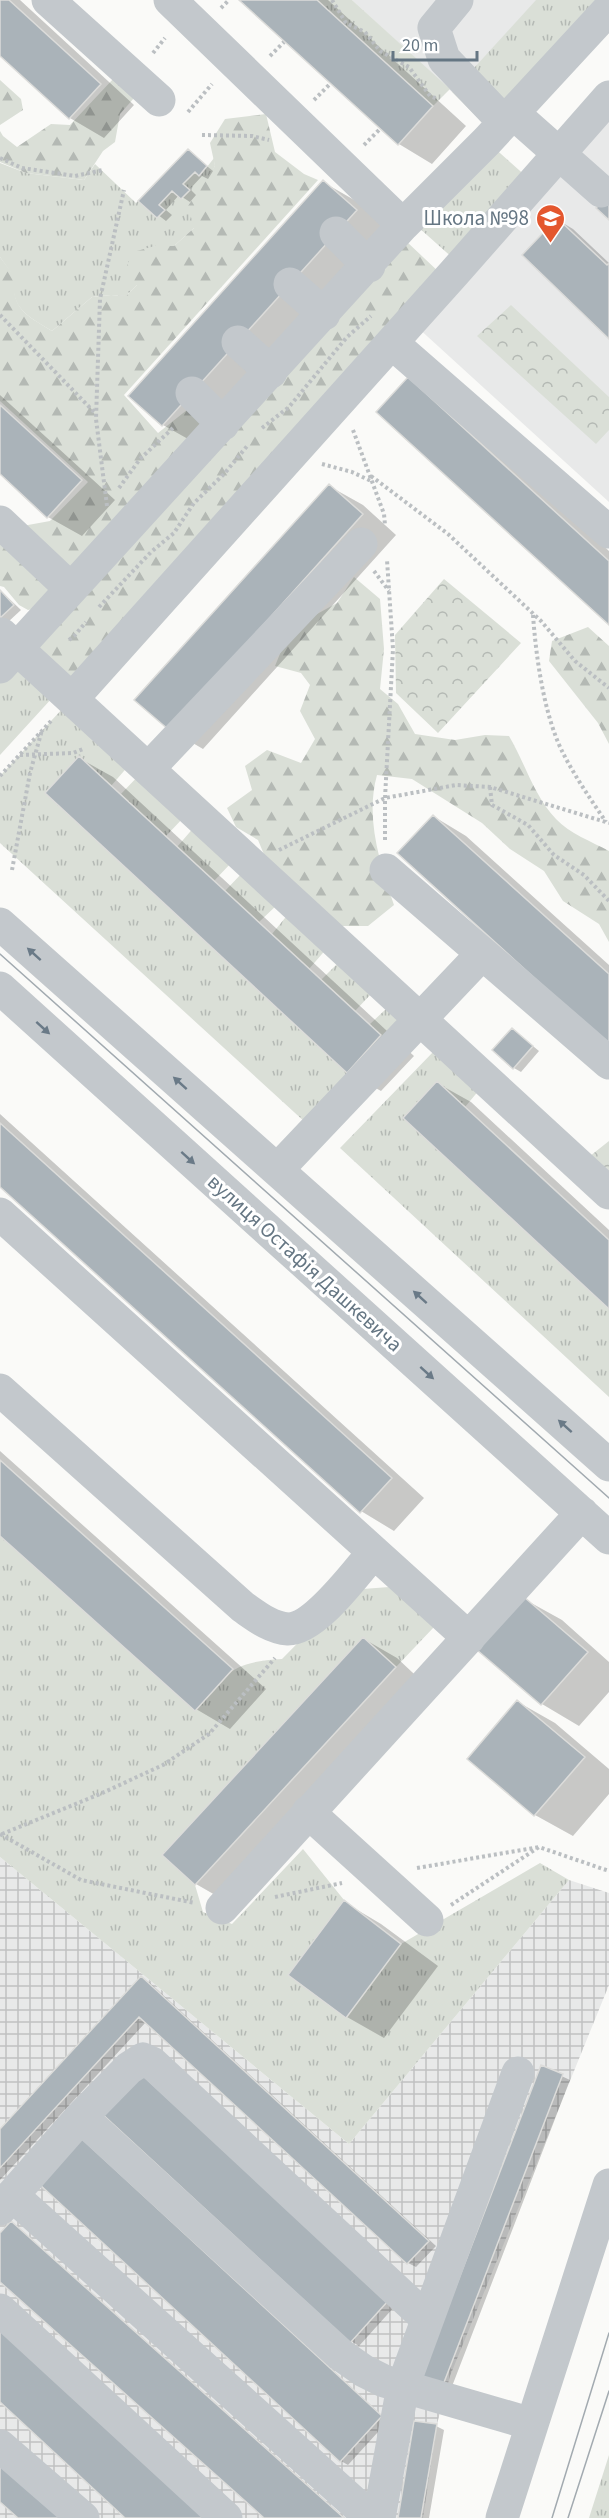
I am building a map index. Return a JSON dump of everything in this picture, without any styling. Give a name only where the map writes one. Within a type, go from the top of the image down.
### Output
[{"type":"street","points":[[48,0],[133,76],[172,107]]},
{"type":"street","points":[[457,0],[434,28],[444,59],[509,117],[601,191]]},
{"type":"street","points":[[177,7],[403,225]]},
{"type":"street","points":[[609,9],[509,117],[403,225],[369,266],[71,590],[6,650],[43,672],[609,1194]]},
{"type":"street","points":[[72,699],[392,343],[609,97]]},
{"type":"street","points":[[336,233],[369,266]]},
{"type":"street","points":[[290,284],[324,314]]},
{"type":"street","points":[[238,342],[271,372]]},
{"type":"street","points":[[392,343],[609,532]]},
{"type":"street","points":[[192,393],[223,424]]},
{"type":"street","points":[[0,522],[71,590]]},
{"type":"street","points":[[148,769],[378,546]]},
{"type":"street","points":[[386,870],[609,1063]]},
{"type":"street","points":[[0,924],[609,1465]]},
{"type":"street","points":[[277,1170],[482,954]]},
{"type":"street","name":"вулиця Остафія Дашкевича","points":[[4,1001],[609,1538]]},
{"type":"street","points":[[0,1214],[469,1638]]},
{"type":"street","points":[[0,1390],[259,1619],[278,1627],[291,1629],[305,1624],[327,1605],[374,1552]]},
{"type":"street","points":[[222,1908],[582,1513]]},
{"type":"street","points":[[308,1812],[427,1920]]},
{"type":"street","points":[[371,2518],[6,2202],[81,2117],[134,2063],[143,2059],[152,2063],[427,2319]]},
{"type":"street","points":[[380,2518],[403,2386],[518,2073]]},
{"type":"street","points":[[81,2117],[341,2355],[364,2371],[403,2386],[532,2424]]},
{"type":"street","points":[[502,2518],[609,2185]]},
{"type":"street","points":[[0,2310],[226,2518]]},
{"type":"street","points":[[0,2446],[83,2518]]},
{"type":"path","points":[[332,0],[346,23],[365,32],[380,51],[409,68],[430,96],[440,100]]},
{"type":"path","points":[[133,76],[177,7]]},
{"type":"path","points":[[172,107],[233,61]]},
{"type":"path","points":[[202,135],[252,136],[271,140]]},
{"type":"path","points":[[0,158],[22,168],[75,176],[104,170]]},
{"type":"path","points":[[112,545],[96,414],[100,299],[124,190]]},
{"type":"path","points":[[0,315],[96,414]]},
{"type":"path","points":[[261,429],[289,407],[347,337],[372,315]]},
{"type":"path","points":[[342,399],[384,514],[378,546],[393,649],[385,798],[386,870]]},
{"type":"path","points":[[97,609],[151,552],[174,533],[194,503],[224,474],[254,438]]},
{"type":"path","points":[[284,463],[306,458],[352,472],[372,481]]},
{"type":"path","points":[[370,475],[448,534],[533,614],[575,661],[609,688]]},
{"type":"path","points":[[533,614],[535,642],[546,702],[562,753],[608,823]]},
{"type":"path","points":[[43,672],[58,647],[75,635],[91,616]]},
{"type":"path","points":[[0,776],[72,699]]},
{"type":"path","points":[[12,870],[17,835],[42,730]]},
{"type":"path","points":[[19,755],[73,753],[114,738]]},
{"type":"path","points":[[252,864],[385,798],[456,785],[490,788],[608,823]]},
{"type":"path","points":[[490,788],[492,805],[528,825],[554,855],[584,875],[609,902]]},
{"type":"path","points":[[1,1834],[100,1794],[163,1765],[209,1734],[305,1624]]},
{"type":"path","points":[[427,1920],[539,1847],[609,1871]]},
{"type":"shaded area","points":[[352,0],[537,0],[452,92]]},
{"type":"shaded area","name":"Школа №98","points":[[609,113],[609,502],[416,326]]},
{"type":"shaded area","points":[[0,1857],[349,2144],[569,1880],[609,1893],[609,1985],[450,2376],[437,2424],[423,2518],[0,2518]]},
{"type":"green space","points":[[317,0],[352,0],[450,89],[433,106]]},
{"type":"green space","points":[[536,0],[602,0],[486,126],[452,92]]},
{"type":"green space","points":[[114,78],[134,98],[120,114],[115,142],[103,151],[84,180],[26,173],[0,162],[0,131],[17,147],[51,124],[70,125]]},
{"type":"green space","points":[[0,80],[21,99],[23,110],[0,125]]},
{"type":"green space","points":[[266,114],[275,152],[304,174],[318,180],[124,395],[158,433],[192,406],[210,424],[50,605],[28,610],[19,605],[4,587],[0,586],[0,536],[28,525],[50,521],[88,482],[0,401],[0,257],[15,277],[15,297],[18,304],[28,316],[52,331],[92,297],[126,296],[137,285],[126,268],[133,252],[155,246],[174,246],[194,228],[188,206],[215,166],[210,143],[225,119]]},
{"type":"green space","points":[[491,145],[528,178],[455,260],[418,227]]},
{"type":"green space","points":[[214,158],[215,166],[207,181],[194,228],[174,246],[155,246],[137,285],[126,296],[92,297],[52,331],[22,310],[15,297],[14,277],[0,257],[0,163],[26,173],[84,180],[95,164],[136,203],[138,201],[157,218],[165,210],[159,205],[172,191],[182,199],[190,190],[183,184],[195,172],[200,176]]},
{"type":"green space","points":[[406,241],[441,274],[70,680],[34,647]]},
{"type":"green space","points":[[511,305],[609,397],[609,430],[596,444],[477,336]]},
{"type":"green space","points":[[354,577],[380,599],[384,649],[380,689],[398,704],[415,734],[455,740],[485,735],[509,736],[548,810],[561,824],[574,833],[609,851],[609,942],[599,924],[563,901],[544,871],[510,849],[482,823],[412,779],[377,775],[373,824],[379,857],[394,905],[368,926],[338,926],[268,864],[258,840],[236,827],[227,808],[252,790],[245,766],[267,750],[301,763],[315,739],[300,711],[310,685],[301,673],[275,666],[284,644],[308,619],[337,603]]},
{"type":"green space","points":[[444,579],[521,643],[438,733],[396,693],[395,635]]},
{"type":"green space","points":[[588,627],[609,646],[609,744],[598,723],[549,661],[552,641]]},
{"type":"green space","points":[[16,664],[53,697],[0,755],[0,682]]},
{"type":"green space","points":[[64,707],[130,764],[111,786],[79,756],[45,793],[346,1072],[381,1036],[369,1025],[387,1008],[403,1024],[306,1123],[0,843],[0,776]]},
{"type":"green space","points":[[141,773],[185,816],[166,836],[121,794]]},
{"type":"green space","points":[[195,826],[232,862],[214,881],[177,847]]},
{"type":"green space","points":[[243,872],[278,904],[259,922],[225,891]]},
{"type":"green space","points":[[289,913],[328,947],[309,969],[272,934]]},
{"type":"green space","points":[[340,961],[373,992],[355,1011],[321,980]]},
{"type":"green space","points":[[435,1050],[480,1089],[465,1107],[437,1081],[403,1118],[609,1309],[609,1397],[340,1148]]},
{"type":"green space","points":[[609,1141],[609,1181],[585,1160]]},
{"type":"green space","points":[[0,1536],[195,1710],[231,1672],[251,1663],[282,1659],[350,1590],[389,1587],[434,1627],[396,1667],[363,1637],[162,1855],[195,1885],[203,1912],[232,1924],[303,1849],[344,1900],[288,1975],[346,2018],[401,1944],[540,1863],[569,1880],[349,2144],[0,1857]]},
{"type":"green space","points":[[609,2455],[609,2518],[589,2518]]},
{"type":"building","points":[[0,0],[9,0],[101,84],[69,119],[0,56]]},
{"type":"building","points":[[239,0],[317,0],[433,106],[398,145]]},
{"type":"building","points":[[188,149],[207,166],[199,176],[195,172],[183,184],[190,190],[181,199],[172,191],[159,205],[165,210],[157,218],[138,201]]},
{"type":"building","points":[[323,180],[357,210],[162,426],[128,396]]},
{"type":"building","points":[[609,195],[609,220],[596,208]]},
{"type":"building","points":[[557,218],[607,265],[609,263],[609,339],[522,255]]},
{"type":"building","points":[[408,377],[609,561],[609,625],[376,412]]},
{"type":"building","points":[[0,405],[82,480],[47,518],[0,474]]},
{"type":"building","points":[[329,484],[363,514],[169,730],[134,700]]},
{"type":"building","points":[[0,590],[14,605],[0,618]]},
{"type":"building","points":[[79,756],[381,1035],[347,1073],[45,793]]},
{"type":"building","points":[[433,815],[609,974],[609,1046],[397,853]]},
{"type":"building","points":[[512,1028],[533,1046],[513,1069],[492,1050]]},
{"type":"building","points":[[437,1081],[609,1240],[609,1309],[403,1118]]},
{"type":"building","points":[[0,1123],[392,1478],[360,1513],[0,1187]]},
{"type":"building","points":[[0,1460],[233,1669],[195,1711],[0,1536]]},
{"type":"building","points":[[524,1597],[588,1652],[541,1705],[477,1650]]},
{"type":"building","points":[[363,1637],[396,1667],[195,1885],[162,1855]]},
{"type":"building","points":[[517,1700],[585,1757],[534,1816],[467,1759]]},
{"type":"building","points":[[344,1900],[401,1944],[346,2018],[288,1975]]},
{"type":"building","points":[[141,1976],[429,2241],[407,2264],[139,2017],[0,2168],[0,2129]]},
{"type":"building","points":[[541,2065],[563,2074],[443,2385],[421,2377]]},
{"type":"building","points":[[138,2071],[388,2301],[350,2343],[100,2112]]},
{"type":"building","points":[[80,2137],[382,2416],[340,2462],[38,2183]]},
{"type":"building","points":[[11,2221],[344,2518],[264,2518],[0,2282],[0,2233]]},
{"type":"building","points":[[0,2324],[209,2518],[125,2518],[0,2402]]},
{"type":"building","points":[[414,2421],[437,2424],[421,2518],[398,2518]]},
{"type":"building","points":[[0,2460],[63,2518],[18,2518],[0,2502]]},
{"type":"tram line","points":[[0,954],[609,1498]]},
{"type":"tram line","points":[[552,2518],[609,2333]]},
{"type":"tram line","points":[[568,2518],[609,2391]]},
{"type":"place","name":"Школа №98","points":[[550,244]]}]
